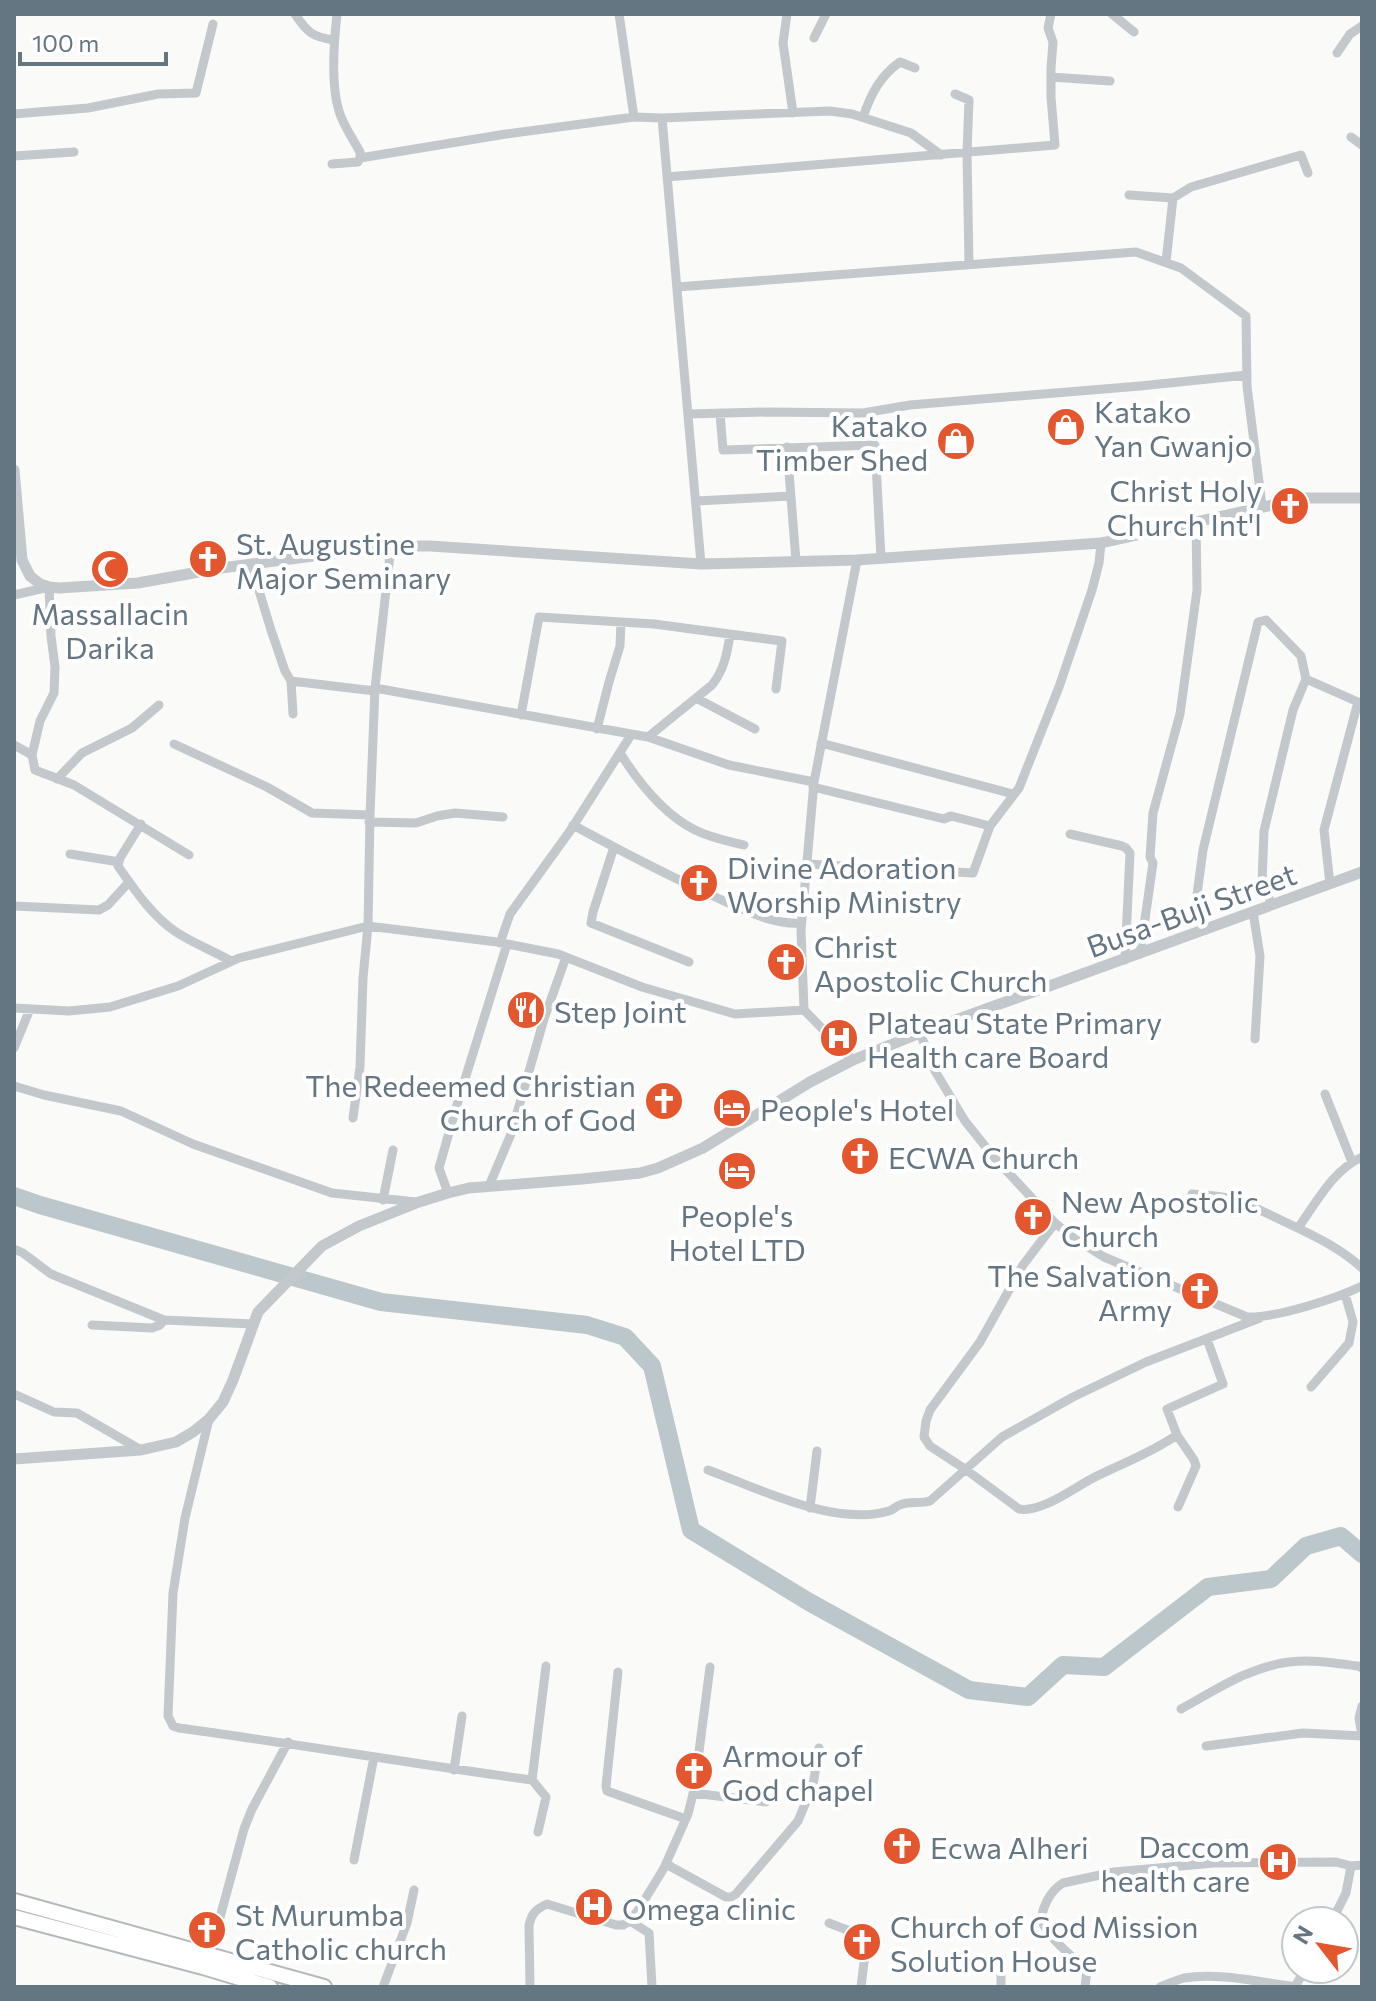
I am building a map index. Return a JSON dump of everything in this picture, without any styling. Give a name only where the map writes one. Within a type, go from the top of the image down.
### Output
[{"type":"highway","points":[[14,1901],[324,1987]]},
{"type":"highway","points":[[14,1917],[270,1987]]},
{"type":"street","points":[[295,14],[307,31],[334,40]]},
{"type":"street","points":[[337,14],[334,40],[337,102],[360,158]]},
{"type":"street","points":[[619,14],[634,117]]},
{"type":"street","points":[[787,14],[783,43],[793,113]]},
{"type":"street","points":[[814,38],[826,14]]},
{"type":"street","points":[[667,177],[1055,145],[1051,77],[1053,42],[1048,28],[1051,14]]},
{"type":"street","points":[[1112,14],[1134,32]]},
{"type":"street","points":[[14,114],[88,108],[158,94],[196,93],[213,24]]},
{"type":"street","points":[[1337,53],[1350,34],[1362,26]]},
{"type":"street","points":[[863,117],[873,92],[888,70],[900,62],[915,68]]},
{"type":"street","points":[[1051,77],[1110,81]]},
{"type":"street","points":[[955,94],[969,100],[969,264]]},
{"type":"street","points":[[332,164],[358,162],[360,158],[506,134],[634,117],[830,111],[852,114],[911,133],[941,155]]},
{"type":"street","points":[[662,118],[701,564]]},
{"type":"street","points":[[1351,137],[1362,145]]},
{"type":"street","points":[[14,156],[74,152]]},
{"type":"street","points":[[1129,195],[1173,198],[1191,187],[1301,155],[1308,173]]},
{"type":"street","points":[[1166,262],[1173,198]]},
{"type":"street","points":[[677,287],[1136,252],[1166,262],[1181,268],[1246,316],[1247,375],[1262,506]]},
{"type":"street","points":[[688,414],[863,413],[910,405],[1247,375]]},
{"type":"street","points":[[720,413],[723,450],[875,445],[881,558]]},
{"type":"street","points":[[787,447],[796,561]]},
{"type":"street","points":[[14,470],[22,560],[30,576],[40,584],[59,588],[138,583],[251,564],[391,546],[701,564],[857,560],[1101,543],[1304,498],[1362,498]]},
{"type":"street","points":[[696,501],[791,496]]},
{"type":"street","points":[[1140,954],[1153,863],[1150,857],[1153,813],[1180,714],[1197,590],[1196,521]]},
{"type":"street","points":[[807,864],[973,873],[990,826],[1019,788],[1059,687],[1092,590],[1101,543]]},
{"type":"street","points":[[353,1118],[360,1067],[368,926],[375,689],[391,546]]},
{"type":"street","points":[[853,1060],[804,1010],[801,923],[814,785],[857,560]]},
{"type":"street","points":[[251,564],[285,671],[291,681],[293,714]]},
{"type":"street","points":[[14,595],[49,587]]},
{"type":"street","points":[[49,587],[54,693],[40,721],[32,755],[35,770],[74,785],[189,855]]},
{"type":"street","points":[[521,715],[539,617],[654,624],[782,641],[776,689]]},
{"type":"street","points":[[1206,930],[1196,902],[1203,850],[1258,622],[1266,620],[1301,656],[1306,679],[1293,710],[1264,831],[1262,882],[1272,905]]},
{"type":"street","points":[[597,729],[620,646],[621,622]]},
{"type":"street","points":[[648,737],[712,685],[720,675],[730,635]]},
{"type":"street","points":[[1306,679],[1358,702],[1324,830],[1330,884]]},
{"type":"street","points":[[291,681],[375,689],[648,737],[729,765],[944,819],[951,816],[990,826]]},
{"type":"street","points":[[696,698],[755,729]]},
{"type":"street","points":[[57,779],[82,753],[132,728],[159,705]]},
{"type":"street","points":[[448,1193],[439,1168],[510,914],[631,735]]},
{"type":"street","points":[[821,743],[1013,794]]},
{"type":"street","points":[[174,744],[267,787],[312,813],[416,823],[455,813],[503,817]]},
{"type":"street","points":[[14,745],[32,755]]},
{"type":"street","points":[[620,753],[640,784],[677,818],[695,830],[744,845]]},
{"type":"street","points":[[141,824],[118,866],[161,920],[231,961]]},
{"type":"street","points":[[573,825],[689,885],[761,916],[790,924],[801,923]]},
{"type":"street","points":[[1070,834],[1122,846],[1130,853],[1125,960]]},
{"type":"street","points":[[614,847],[591,923],[689,962]]},
{"type":"street","points":[[70,854],[119,862]]},
{"type":"street","name":"Busa-Buji Street","points":[[209,1419],[228,1394],[258,1312],[322,1246],[359,1226],[448,1193],[489,1186],[626,1175],[658,1168],[703,1148],[810,1082],[853,1060],[1362,872]]},
{"type":"street","points":[[14,906],[99,910],[108,905],[129,882]]},
{"type":"street","points":[[1253,912],[1260,956],[1255,1039]]},
{"type":"street","points":[[14,1008],[69,1011],[110,1007],[178,986],[239,958],[368,926],[504,943],[566,957],[642,987],[735,1014],[804,1010]]},
{"type":"street","points":[[489,1186],[511,1134],[544,1019],[566,957]]},
{"type":"street","points":[[14,1048],[30,1009]]},
{"type":"street","points":[[920,1033],[935,1071],[965,1121],[1055,1223],[1104,1257],[1239,1316],[1260,1318]]},
{"type":"street","points":[[14,1086],[121,1111],[193,1144],[332,1193],[419,1202]]},
{"type":"street","points":[[1325,1094],[1352,1162]]},
{"type":"street","points":[[383,1200],[393,1150]]},
{"type":"street","points":[[1298,1228],[1330,1183],[1344,1168],[1362,1157]]},
{"type":"street","points":[[1192,1194],[1236,1200],[1326,1242],[1362,1268]]},
{"type":"street","points":[[1055,1223],[1023,1265],[980,1342],[930,1410],[924,1437],[930,1446],[1024,1511],[1048,1503],[1177,1435]]},
{"type":"street","points":[[14,1249],[51,1274],[164,1320],[253,1324]]},
{"type":"street","points":[[708,1470],[810,1508],[854,1516],[888,1511],[901,1504],[930,1501],[1002,1437],[1073,1397],[1146,1362],[1260,1318],[1345,1294],[1362,1286]]},
{"type":"street","points":[[1311,1387],[1349,1343],[1353,1322],[1345,1294]]},
{"type":"street","points":[[92,1325],[152,1328],[164,1320]]},
{"type":"street","points":[[1178,1507],[1196,1466],[1177,1435],[1167,1409],[1223,1384],[1207,1339]]},
{"type":"street","points":[[14,1394],[54,1412],[77,1413],[141,1450]]},
{"type":"street","points":[[14,1459],[141,1450],[176,1442],[209,1419]]},
{"type":"street","points":[[209,1419],[185,1518],[173,1593],[168,1716],[173,1726],[532,1780],[546,1797],[538,1832]]},
{"type":"street","points":[[810,1508],[817,1451]]},
{"type":"street","points":[[1181,1709],[1258,1669],[1289,1662],[1314,1661],[1362,1668]]},
{"type":"street","points":[[532,1780],[546,1666]]},
{"type":"street","points":[[530,1987],[529,1926],[530,1918],[537,1909],[547,1904],[623,1925],[630,1921],[666,1864],[686,1819],[693,1793],[710,1667]]},
{"type":"street","points":[[618,1672],[607,1791],[686,1819]]},
{"type":"street","points":[[1206,1746],[1303,1733],[1362,1736],[1359,1718],[1362,1706]]},
{"type":"street","points":[[454,1770],[462,1716]]},
{"type":"street","points":[[210,1954],[244,1829],[288,1742]]},
{"type":"street","points":[[666,1864],[726,1897],[736,1894],[798,1821],[813,1785],[819,1748]]},
{"type":"street","points":[[354,1860],[374,1757]]},
{"type":"street","points":[[693,1793],[766,1802]]},
{"type":"street","points":[[1085,1987],[1087,1970],[1061,1948],[1041,1920],[1050,1895],[1063,1883],[1114,1872],[1214,1863],[1336,1862],[1357,1866],[1340,1905]]},
{"type":"street","points":[[383,1987],[407,1923],[414,1890]]},
{"type":"street","points":[[630,1921],[649,1933],[652,1987]]},
{"type":"street","points":[[829,1923],[863,1936],[865,1954],[861,1987]]},
{"type":"street","points":[[1001,1968],[1001,1987]]},
{"type":"street","points":[[1160,1987],[1194,1977],[1296,1987]]},
{"type":"waterway","points":[[14,1196],[381,1302],[587,1325],[625,1337],[652,1366],[691,1530],[809,1602],[969,1690],[1028,1697],[1063,1665],[1104,1667],[1208,1587],[1271,1579],[1306,1546],[1341,1536],[1362,1554]]},
{"type":"place","name":"Katako Yan Gwanjo","points":[[1066,427]]},
{"type":"place","name":"Katako Timber Shed","points":[[956,441]]},
{"type":"place","name":"Christ Holy Church Int'l","points":[[1290,506]]},
{"type":"place","name":"St. Augustine Major Seminary","points":[[208,559]]},
{"type":"place","name":"Massallacin Darika","points":[[110,569]]},
{"type":"place","name":"Divine Adoration Worship Ministry","points":[[699,883]]},
{"type":"place","name":"Christ Apostolic Church","points":[[786,962]]},
{"type":"place","name":"Step Joint","points":[[526,1010]]},
{"type":"place","name":"Plateau State Primary Health care Board","points":[[839,1038]]},
{"type":"place","name":"The Redeemed Christian Church of God","points":[[664,1101]]},
{"type":"place","name":"People's Hotel","points":[[732,1108]]},
{"type":"place","name":"ECWA Church","points":[[860,1156]]},
{"type":"place","name":"People's Hotel LTD","points":[[737,1171]]},
{"type":"place","name":"New Apostolic Church","points":[[1033,1217]]},
{"type":"place","name":"The Salvation Army","points":[[1200,1291]]},
{"type":"place","name":"Armour of God chapel","points":[[694,1771]]},
{"type":"place","name":"Ecwa Alheri","points":[[902,1846]]},
{"type":"place","name":"Daccom health care","points":[[1278,1862]]},
{"type":"place","name":"Omega clinic","points":[[594,1907]]},
{"type":"place","name":"St Murumba Catholic church","points":[[207,1930]]},
{"type":"place","name":"Church of God Mission Solution House","points":[[862,1942]]}]
